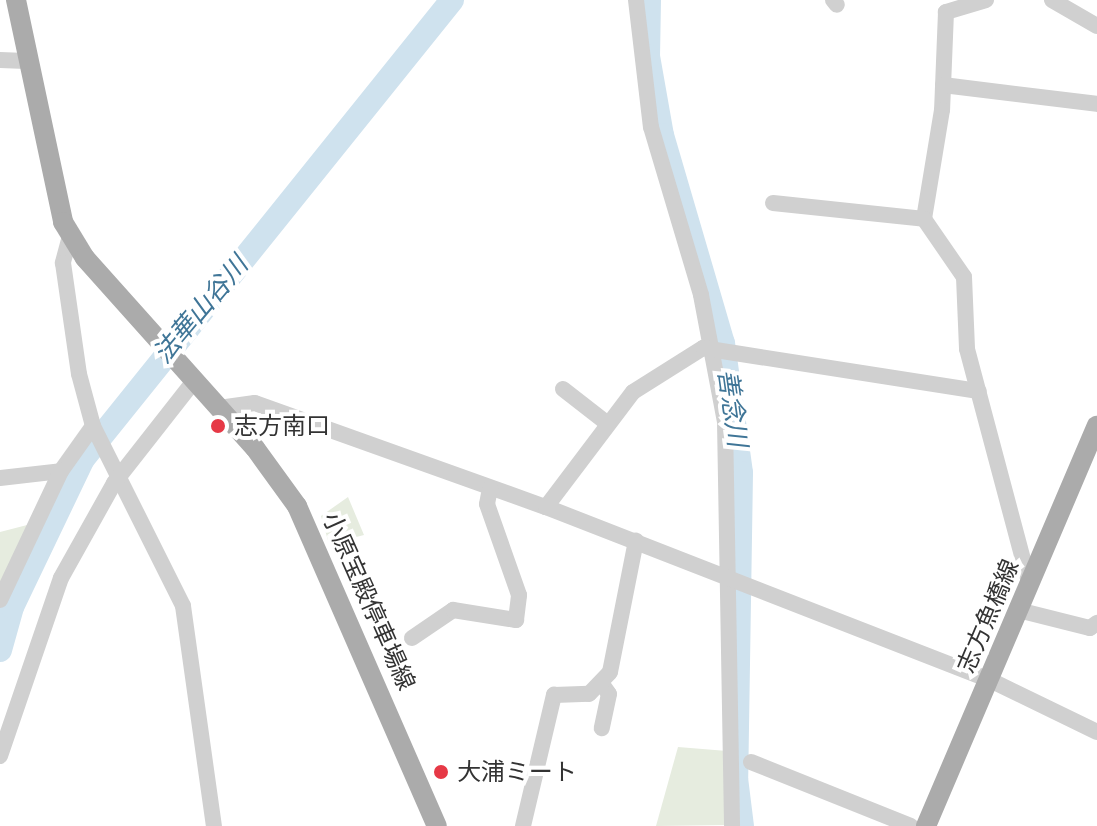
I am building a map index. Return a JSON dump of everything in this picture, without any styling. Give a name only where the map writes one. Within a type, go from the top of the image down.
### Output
[{"type":"main road","name":"小原宝殿停車場線","points":[[16,0],[44,160],[70,236],[162,347],[275,473],[319,546],[437,826]]},
{"type":"main road","name":"志方魚橋線","points":[[926,826],[1097,426]]},
{"type":"street","points":[[636,0],[651,127],[713,350],[728,461],[732,826]]},
{"type":"street","points":[[986,0],[946,12],[943,85],[924,219],[964,277],[965,336],[1029,582]]},
{"type":"street","points":[[1052,0],[1097,26]]},
{"type":"street","points":[[0,60],[26,61]]},
{"type":"street","points":[[943,85],[1097,104]]},
{"type":"street","points":[[773,203],[924,219]]},
{"type":"street","points":[[70,236],[65,278],[93,426],[120,475],[188,626],[214,826]]},
{"type":"street","points":[[546,507],[633,392],[703,348],[979,391]]},
{"type":"street","points":[[0,756],[61,578],[120,475],[191,378]]},
{"type":"street","points":[[563,389],[608,424]]},
{"type":"street","points":[[219,408],[255,403],[546,507],[990,680],[1097,732]]},
{"type":"street","points":[[0,600],[61,471],[93,426]]},
{"type":"street","points":[[0,478],[61,471]]},
{"type":"street","points":[[412,638],[453,610],[516,620],[519,595],[487,504],[490,488]]},
{"type":"street","points":[[523,826],[554,695],[589,694],[602,684],[636,541]]},
{"type":"street","points":[[1018,610],[1090,628],[1097,623]]},
{"type":"street","points":[[602,684],[609,694],[602,728]]},
{"type":"street","points":[[751,762],[911,826]]},
{"type":"shaded area","points":[[348,497],[364,535],[329,544],[321,516]]},
{"type":"shaded area","points":[[31,524],[0,589],[0,532]]},
{"type":"shaded area","points":[[678,747],[727,751],[728,825],[656,826]]},
{"type":"waterway","name":"法華山谷川","points":[[0,650],[12,607],[83,459],[452,0]]},
{"type":"waterway","name":"善念川","points":[[649,0],[648,56],[662,135],[723,343],[741,473],[736,778],[742,826]]},
{"type":"place","name":"志方南口","points":[[218,426]]},
{"type":"place","name":"大浦ミート","points":[[441,772]]}]
